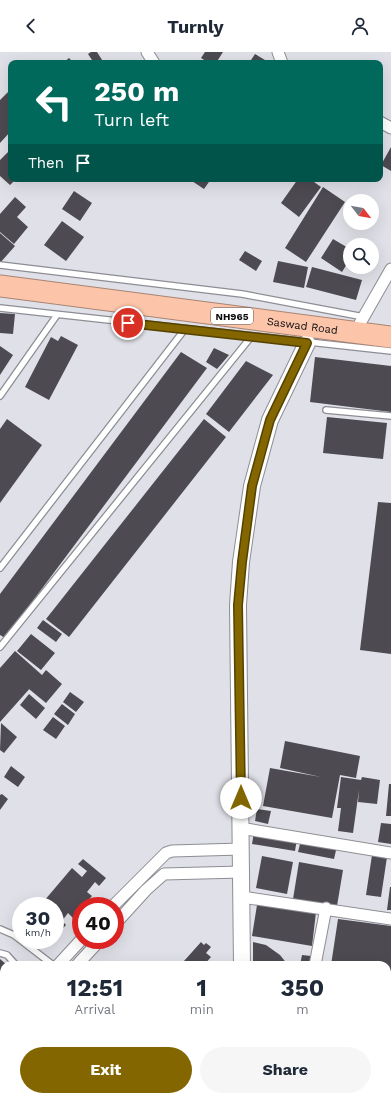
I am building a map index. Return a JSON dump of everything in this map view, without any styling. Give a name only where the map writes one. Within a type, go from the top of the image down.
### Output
[{"type":"highway","name":"Saswad Road","points":[[0,286],[360,324],[391,336]]},
{"type":"street","points":[[360,324],[391,269]]},
{"type":"street","points":[[242,961],[238,605],[242,554],[252,486],[270,420],[307,343]]},
{"type":"street","points":[[240,828],[391,853]]},
{"type":"street","points":[[122,897],[166,853],[172,851],[241,850]]},
{"type":"street","points":[[124,914],[146,890],[164,874],[241,872]]},
{"type":"street","points":[[242,897],[326,908],[391,919]]},
{"type":"street","points":[[316,961],[326,908]]},
{"type":"street","points":[[62,961],[73,949]]},
{"type":"street","points":[[81,961],[92,949]]},
{"type":"lane","points":[[0,264],[242,294],[360,324]]},
{"type":"lane","points":[[0,308],[251,337],[391,351]]},
{"type":"lane","points":[[0,396],[57,315]]},
{"type":"lane","points":[[0,568],[185,329]]},
{"type":"lane","points":[[0,647],[251,337]]},
{"type":"lane","points":[[326,410],[391,416]]},
{"type":"lane","points":[[0,929],[14,935],[48,961]]},
{"type":"lane","points":[[0,953],[7,955],[12,961]]},
{"type":"building","points":[[91,52],[97,52],[102,60],[92,60],[88,54]]},
{"type":"building","points":[[205,52],[223,52],[218,60],[204,60],[201,58]]},
{"type":"building","points":[[255,54],[265,60],[251,60]]},
{"type":"building","points":[[8,92],[8,134],[0,143],[0,100]]},
{"type":"building","points":[[391,147],[391,171],[383,166],[383,161]]},
{"type":"building","points":[[8,152],[8,182],[13,182],[10,185],[0,176],[0,160]]},
{"type":"building","points":[[194,182],[209,182],[204,189]]},
{"type":"building","points":[[296,182],[314,182],[321,187],[299,217],[281,203]]},
{"type":"building","points":[[323,187],[343,201],[343,205],[306,262],[285,248]]},
{"type":"building","points":[[74,191],[92,203],[80,221],[62,209]]},
{"type":"building","points":[[15,197],[26,207],[17,217],[28,227],[14,244],[0,232],[0,214]]},
{"type":"building","points":[[62,221],[84,237],[66,261],[44,245]]},
{"type":"building","points":[[0,233],[15,246],[0,263]]},
{"type":"building","points":[[333,239],[343,245],[342,272],[321,258]]},
{"type":"building","points":[[245,251],[262,261],[256,271],[239,260]]},
{"type":"building","points":[[278,261],[308,267],[304,288],[273,282]]},
{"type":"building","points":[[312,267],[362,280],[356,300],[306,287]]},
{"type":"building","points":[[0,313],[15,314],[13,334],[0,333]]},
{"type":"building","points":[[61,336],[78,345],[49,400],[25,387],[51,337],[58,341]]},
{"type":"building","points":[[0,346],[13,355],[0,375]]},
{"type":"building","points":[[214,348],[229,355],[217,369],[206,362]]},
{"type":"building","points":[[181,352],[207,368],[5,638],[0,635],[0,594]]},
{"type":"building","points":[[315,357],[391,366],[391,412],[310,402]]},
{"type":"building","points":[[246,361],[273,375],[229,432],[206,414]]},
{"type":"building","points":[[327,417],[387,423],[383,459],[323,453]]},
{"type":"building","points":[[7,419],[42,445],[0,503],[0,429]]},
{"type":"building","points":[[204,419],[226,437],[69,637],[46,619]]},
{"type":"building","points":[[378,502],[391,503],[391,654],[360,650]]},
{"type":"building","points":[[43,620],[62,634],[56,642],[37,628]]},
{"type":"building","points":[[31,634],[55,653],[41,670],[17,651]]},
{"type":"building","points":[[15,651],[42,675],[46,670],[62,684],[46,703],[29,689],[0,722],[0,668]]},
{"type":"building","points":[[70,692],[84,702],[76,712],[63,702]]},
{"type":"building","points":[[29,694],[45,708],[36,719],[20,705]]},
{"type":"building","points":[[62,704],[75,714],[68,725],[54,714]]},
{"type":"building","points":[[53,717],[65,726],[56,739],[43,730]]},
{"type":"building","points":[[1,723],[17,737],[4,753],[0,750]]},
{"type":"building","points":[[285,741],[360,756],[356,778],[340,775],[332,818],[263,806],[270,768],[321,777],[280,768]]},
{"type":"building","points":[[11,766],[25,777],[18,787],[4,777]]},
{"type":"building","points":[[341,777],[361,780],[362,777],[380,780],[377,804],[358,802],[359,790],[353,833],[338,831],[341,808],[337,808]]},
{"type":"building","points":[[389,784],[391,784],[391,816],[386,816]]},
{"type":"building","points":[[2,794],[8,799],[0,810],[0,795]]},
{"type":"building","points":[[257,809],[271,811],[268,824],[255,821]]},
{"type":"building","points":[[381,823],[391,824],[391,844],[378,842]]},
{"type":"building","points":[[254,832],[297,839],[295,851],[252,844]]},
{"type":"building","points":[[301,840],[337,846],[334,859],[298,852]]},
{"type":"building","points":[[372,855],[387,857],[381,897],[366,895]]},
{"type":"building","points":[[262,856],[293,862],[287,894],[256,888]]},
{"type":"building","points":[[83,859],[106,878],[99,886],[95,882],[87,892],[92,896],[91,897],[72,897],[72,917],[68,913],[64,918],[64,897],[47,897],[72,868],[82,877],[87,871],[78,864]]},
{"type":"building","points":[[299,862],[343,870],[337,906],[293,899]]},
{"type":"building","points":[[390,887],[391,910],[387,910]]},
{"type":"building","points":[[257,905],[316,912],[312,946],[252,936]]},
{"type":"building","points":[[338,919],[391,926],[391,961],[332,961]]},
{"type":"building","points":[[201,942],[204,945],[206,943],[211,947],[206,953],[211,957],[208,961],[184,961]]},
{"type":"building","points":[[253,942],[266,945],[280,955],[285,961],[253,961]]},
{"type":"building","points":[[302,955],[311,956],[310,961],[301,961]]},
{"type":"route","points":[[128,323],[307,343],[270,420],[252,486],[238,605],[241,798]]}]
